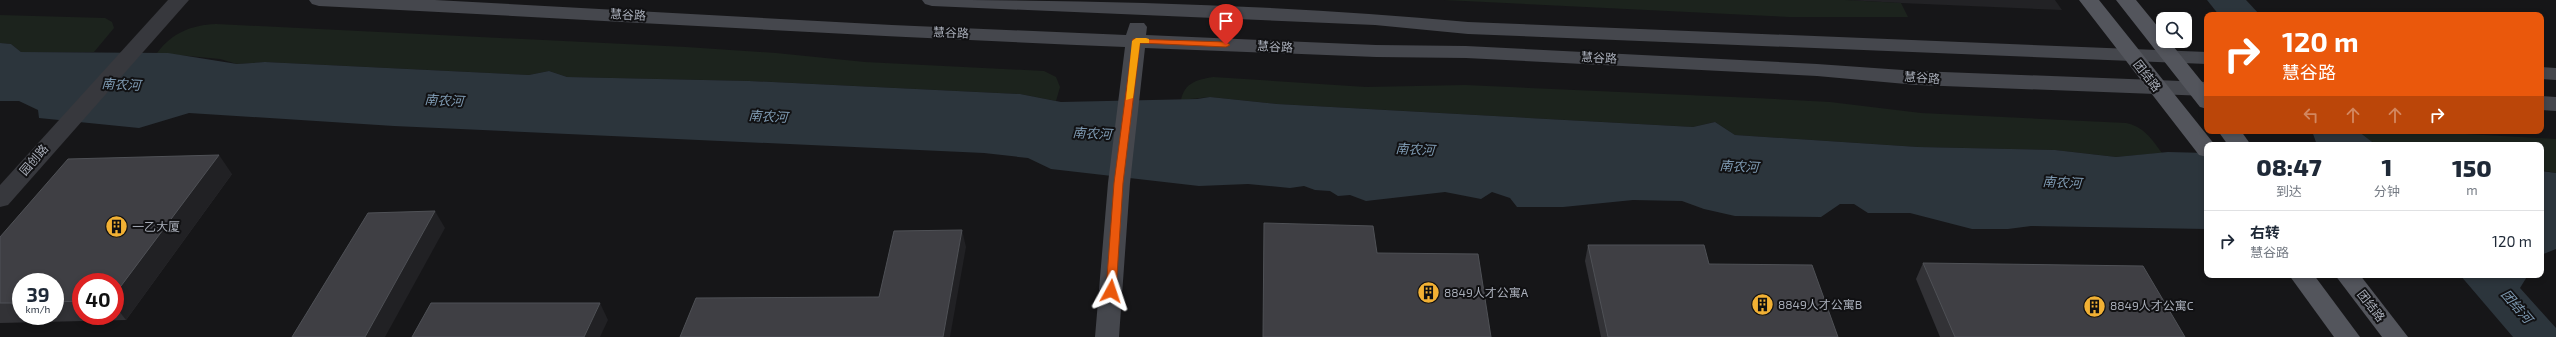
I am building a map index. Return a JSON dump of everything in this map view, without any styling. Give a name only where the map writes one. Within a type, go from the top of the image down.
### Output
[{"type":"main road","name":"慧谷路","points":[[319,0],[797,24],[892,31],[1376,51],[1466,52],[1817,70],[1917,78],[2157,89],[2204,93]]},
{"type":"main road","name":"慧谷路","points":[[932,0],[1138,5],[1375,19],[1468,28],[2204,58]]},
{"type":"main road","name":"团结路","points":[[2090,0],[2157,89],[2201,142]]},
{"type":"main road","points":[[2126,0],[2204,93]]},
{"type":"main road","points":[[1107,337],[1119,183],[1136,41],[1138,5]]},
{"type":"main road","points":[[2544,73],[2556,74]]},
{"type":"main road","points":[[2544,103],[2556,104]]},
{"type":"main road","points":[[2303,278],[2348,337]]},
{"type":"main road","name":"团结路","points":[[2349,278],[2396,337]]},
{"type":"street","name":"园创路","points":[[0,199],[179,0]]},
{"type":"shaded area","points":[[1444,0],[1845,0],[1901,3],[1908,17],[1790,17]]},
{"type":"shaded area","points":[[1845,0],[2055,0],[2062,10],[1901,3]]},
{"type":"shaded area","points":[[0,15],[105,18],[112,22],[114,28],[94,52],[21,52],[11,44],[0,43]]},
{"type":"shaded area","points":[[216,24],[686,47],[776,53],[865,62],[1044,71],[1056,77],[1060,87],[1056,101],[1020,94],[749,81],[567,77],[549,71],[529,75],[265,62],[237,64],[220,59],[157,53],[169,40],[183,31],[198,26]]},
{"type":"shaded area","points":[[1213,77],[1366,87],[1465,85],[1755,98],[1830,102],[1921,113],[2126,123],[2138,127],[2147,134],[2162,153],[2116,157],[2055,150],[1918,147],[1735,135],[1715,122],[1693,127],[1277,104],[1210,97],[1181,100],[1185,89],[1192,83]]},
{"type":"shaded area","points":[[2362,134],[2467,134],[2556,139],[2556,173],[2544,171],[2544,142],[2372,142]]},
{"type":"water","points":[[2207,0],[2246,0],[2257,12],[2217,12]]},
{"type":"water","name":"南农河","points":[[0,43],[11,44],[21,52],[168,53],[237,64],[265,62],[529,75],[549,71],[567,77],[749,81],[1020,94],[1061,102],[1197,99],[1210,97],[1277,104],[1693,127],[1715,122],[1735,135],[1918,147],[2055,150],[2116,157],[2168,152],[2204,153],[2204,229],[2031,226],[2008,229],[1972,229],[1910,213],[1868,213],[1854,204],[1840,204],[1821,217],[1735,216],[1704,209],[1682,201],[1633,200],[1563,207],[1517,207],[1510,198],[1492,192],[1481,199],[1445,192],[1366,201],[1350,195],[1338,196],[1330,191],[1315,190],[1304,186],[1290,188],[1248,184],[1199,186],[1051,169],[1028,158],[984,153],[394,126],[189,113],[139,128],[39,118],[38,110],[19,101],[0,101]]},
{"type":"water","points":[[2313,134],[2362,134],[2372,142],[2316,142]]},
{"type":"water","points":[[2544,171],[2556,173],[2556,249],[2544,254]]},
{"type":"water","name":"团结河","points":[[2463,278],[2526,278],[2520,288],[2556,328],[2556,337],[2513,337]]},
{"type":"building","name":"一乙大厦","points":[[219,155],[124,282],[124,273],[72,273],[72,301],[64,302],[64,273],[12,273],[12,303],[0,303],[0,237],[68,159]]},
{"type":"building","points":[[435,211],[365,337],[292,337],[368,213]]},
{"type":"building","points":[[1264,223],[1373,226],[1377,253],[1478,254],[1491,337],[1263,337]]},
{"type":"building","points":[[962,230],[943,337],[680,337],[696,298],[879,297],[894,231]]},
{"type":"building","points":[[1588,245],[1704,245],[1709,264],[1812,265],[1838,337],[1608,337]]},
{"type":"building","points":[[1923,263],[2143,266],[2185,337],[1955,337]]},
{"type":"building","points":[[431,303],[600,303],[584,337],[412,337]]},
{"type":"slow traffic","points":[[1129,98],[1136,41],[1146,41]]},
{"type":"place","name":"一乙大厦","points":[[117,227]]},
{"type":"place","name":"8849人才公寓A","points":[[1428,293]]},
{"type":"place","name":"8849人才公寓B","points":[[1763,305]]},
{"type":"place","name":"8849人才公寓C","points":[[2095,306]]},
{"type":"route","points":[[1111,291],[1119,183],[1136,41],[1226,45]]}]
